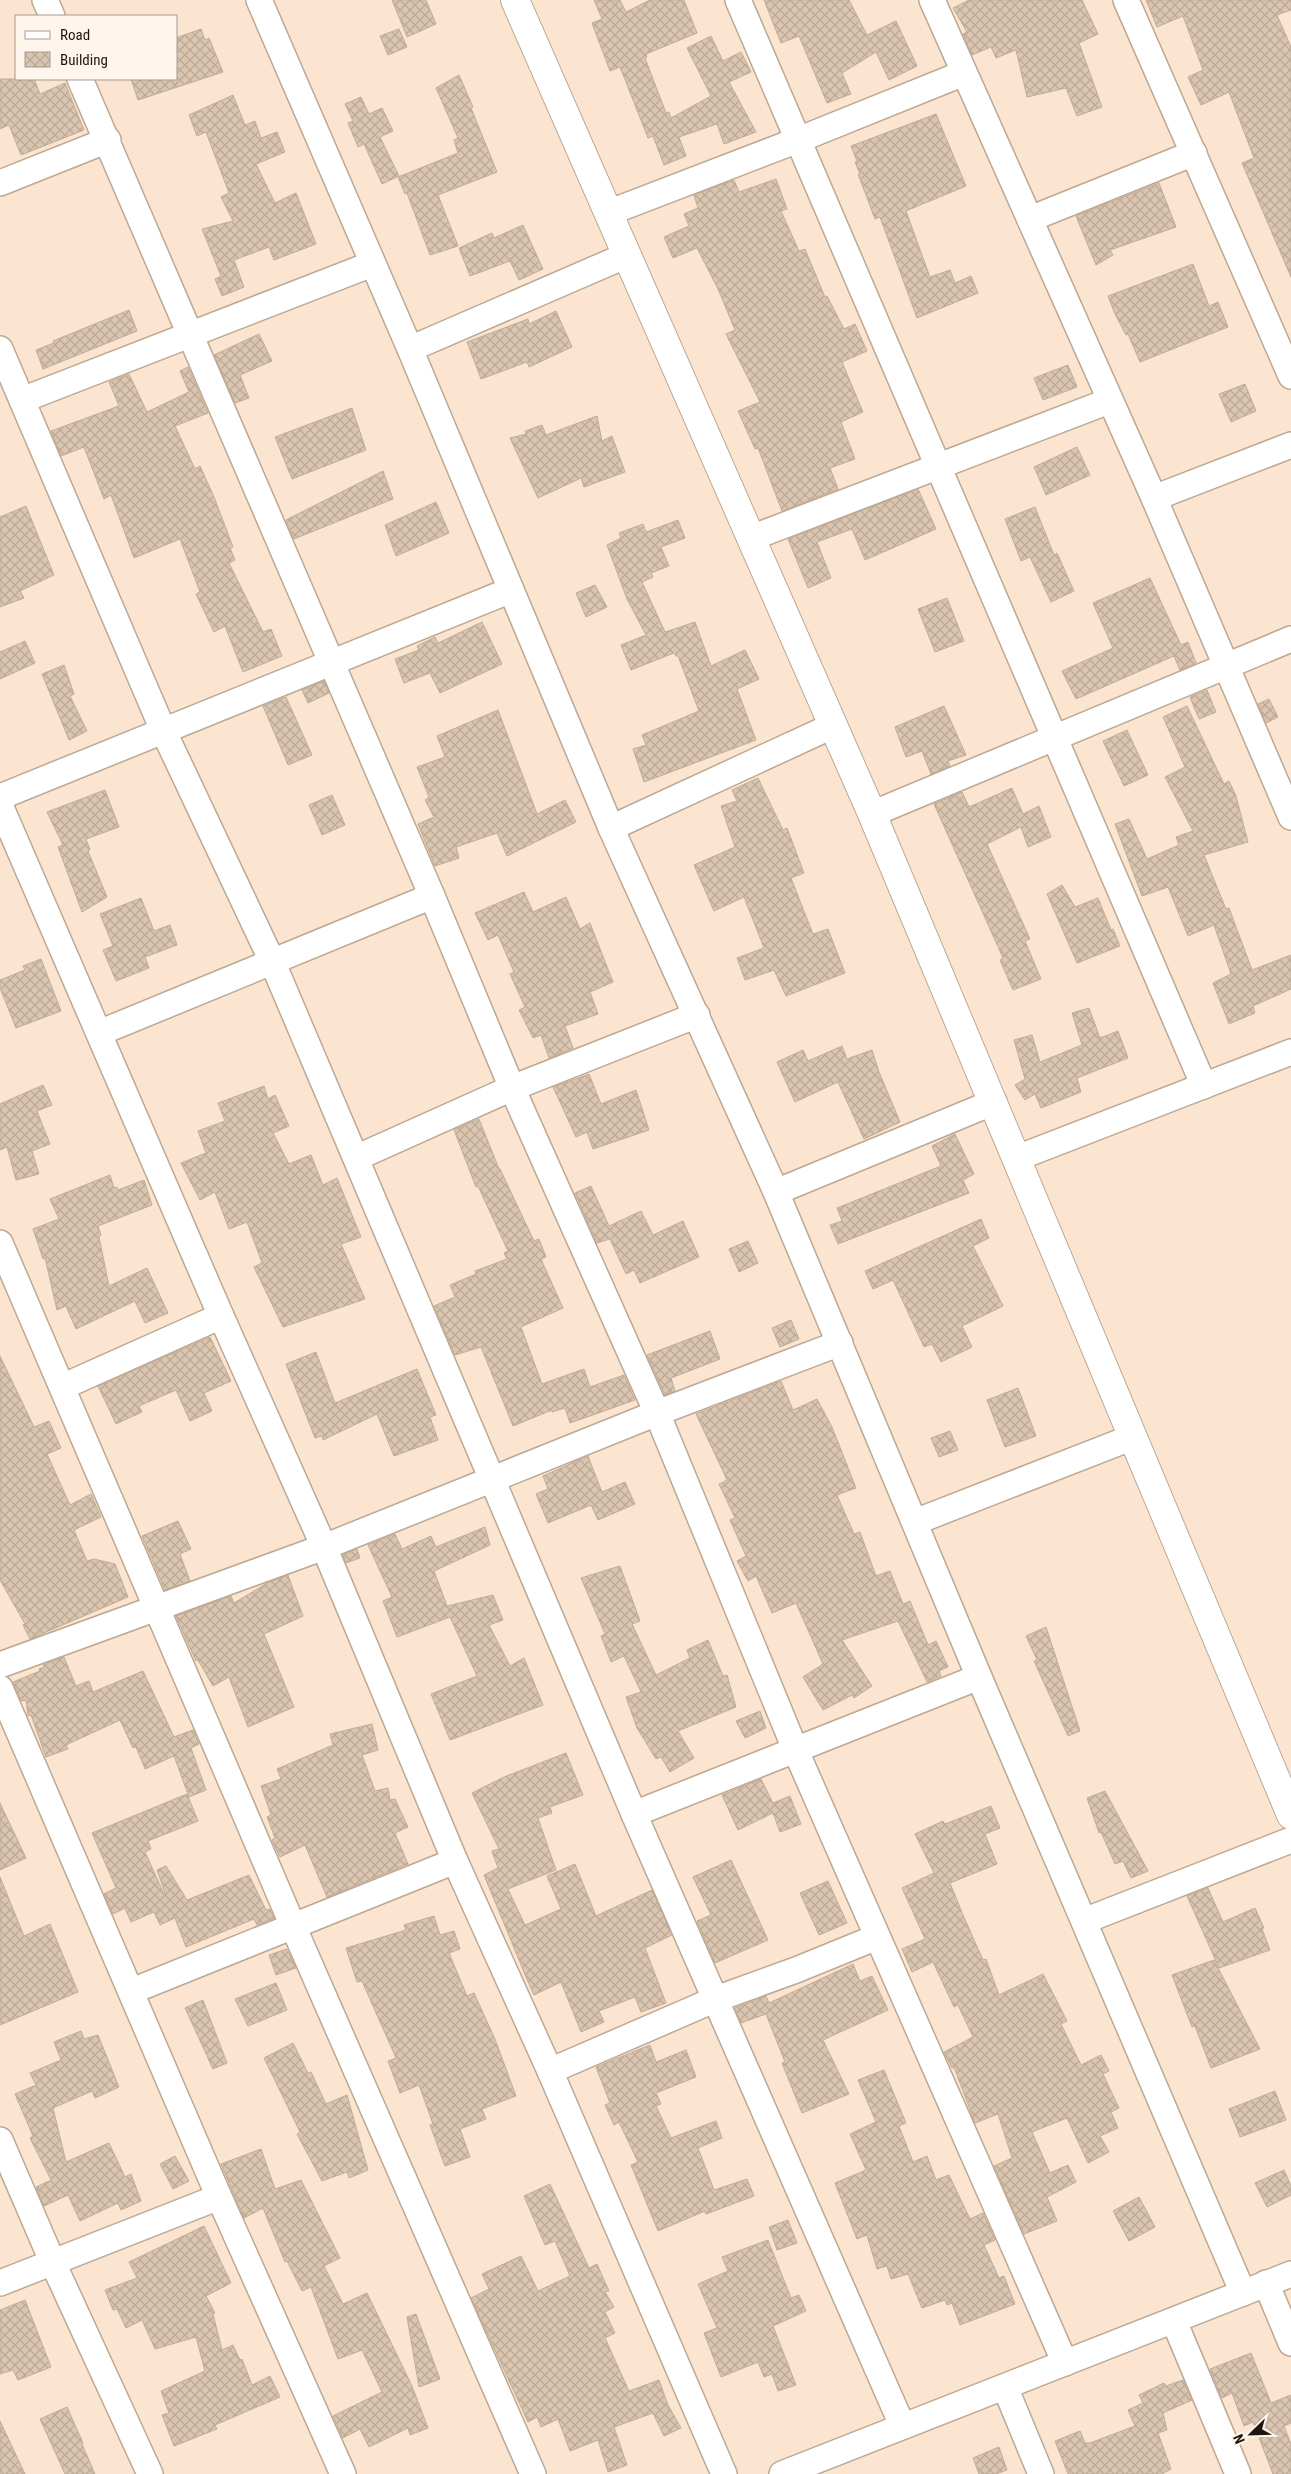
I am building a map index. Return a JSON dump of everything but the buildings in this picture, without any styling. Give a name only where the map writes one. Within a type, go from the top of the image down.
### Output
[{"type":"street","points":[[45,0],[52,15]]},
{"type":"street","points":[[259,0],[410,349],[611,828],[698,1015],[776,1192],[979,1677],[1243,2293]]},
{"type":"street","points":[[515,0],[872,814],[1291,1815]]},
{"type":"street","points":[[738,0],[1204,1086]]},
{"type":"street","points":[[932,0],[1109,402],[1154,498],[1291,817]]},
{"type":"street","points":[[1134,2],[1194,153],[1291,376]]},
{"type":"street","points":[[608,213],[798,140],[964,73]]},
{"type":"street","points":[[80,80],[108,140],[190,336],[432,896],[512,1088],[658,1412],[795,1749],[1065,2363]]},
{"type":"street","points":[[0,183],[108,140]]},
{"type":"street","points":[[1030,219],[1194,153]]},
{"type":"street","points":[[410,349],[627,255]]},
{"type":"street","points":[[22,400],[372,264]]},
{"type":"street","points":[[0,349],[163,730],[272,961],[634,1814],[902,2425]]},
{"type":"street","points":[[751,538],[1109,402]]},
{"type":"street","points":[[1154,498],[1291,445]]},
{"type":"street","points":[[0,797],[331,661],[511,590]]},
{"type":"street","points":[[872,814],[1291,639]]},
{"type":"street","points":[[611,828],[832,726]]},
{"type":"street","points":[[0,805],[221,1316],[324,1547],[455,1861],[550,2071],[724,2474]]},
{"type":"street","points":[[99,1033],[432,896]]},
{"type":"street","points":[[356,1158],[512,1088],[698,1015]]},
{"type":"street","points":[[1017,1158],[1291,1052]]},
{"type":"street","points":[[776,1192],[994,1102]]},
{"type":"street","points":[[0,1243],[158,1608],[292,1926],[533,2474]]},
{"type":"street","points":[[62,1387],[221,1316]]},
{"type":"street","points":[[0,1665],[324,1547],[658,1412],[840,1343]]},
{"type":"street","points":[[915,1522],[1133,1437]]},
{"type":"street","points":[[634,1814],[979,1677]]},
{"type":"street","points":[[0,1688],[219,2197],[343,2474]]},
{"type":"street","points":[[1084,1921],[1291,1840]]},
{"type":"street","points":[[132,1991],[455,1861]]},
{"type":"street","points":[[550,2071],[716,1999],[796,1970],[877,1937]]},
{"type":"street","points":[[0,2140],[53,2263],[150,2474]]},
{"type":"street","points":[[0,2283],[219,2197]]},
{"type":"street","points":[[782,2474],[831,2465],[902,2425],[1005,2387],[1291,2274]]},
{"type":"street","points":[[1266,2283],[1291,2342]]},
{"type":"street","points":[[1174,2321],[1238,2474]]},
{"type":"street","points":[[1005,2387],[1041,2474]]}]
